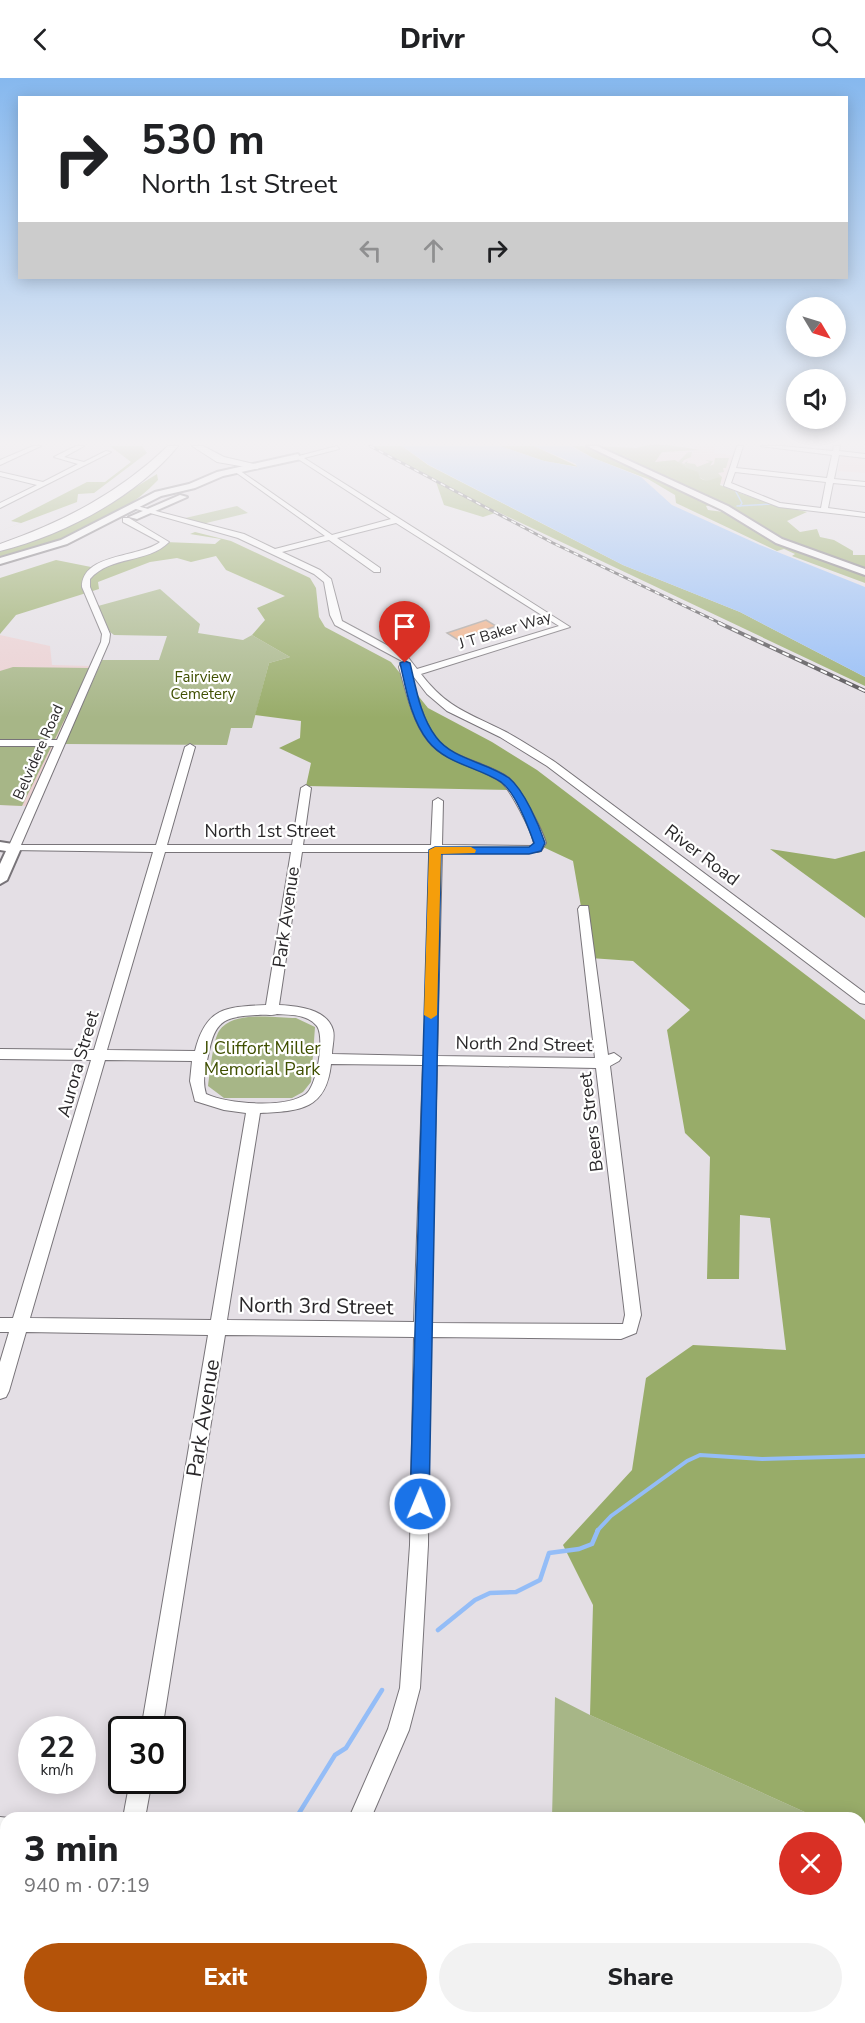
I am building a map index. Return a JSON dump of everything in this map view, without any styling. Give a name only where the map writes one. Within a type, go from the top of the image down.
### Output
[{"type":"highway","points":[[0,548],[30,537]]},
{"type":"main road","points":[[0,561],[55,546],[78,537]]},
{"type":"main road","points":[[0,571],[80,537]]},
{"type":"main road","points":[[772,537],[865,572]]},
{"type":"main road","name":"Belvidere Road","points":[[0,880],[7,847]]},
{"type":"street","name":"Belvidere Road","points":[[7,847],[106,637],[86,583],[93,571],[111,561],[161,546],[165,542],[153,537]]},
{"type":"street","points":[[243,537],[326,578],[338,623],[407,660]]},
{"type":"street","points":[[273,552],[331,537],[377,570]]},
{"type":"street","name":"J T Baker Way","points":[[417,672],[566,627],[424,537]]},
{"type":"street","name":"River Road","points":[[407,660],[442,703],[516,742],[558,769],[865,1000]]},
{"type":"street","name":"North 1st Street","points":[[7,847],[529,851],[539,847],[536,829],[506,781],[451,754],[432,740],[416,708],[404,666],[407,660]]},
{"type":"street","points":[[0,743],[58,743]]},
{"type":"street","name":"Aurora Street","points":[[0,1391],[190,747]]},
{"type":"street","name":"Park Avenue","points":[[272,1011],[306,788]]},
{"type":"street","points":[[363,1812],[398,1730],[410,1688],[419,1545],[422,1330],[438,801]]},
{"type":"street","name":"Beers Street","points":[[584,909],[608,1061],[633,1315],[630,1329]]},
{"type":"street","points":[[240,1011],[306,1013],[321,1020],[327,1031],[318,1089],[309,1099],[294,1105],[254,1107],[220,1105],[200,1097],[196,1082],[201,1056],[208,1031],[222,1015],[240,1011]]},
{"type":"street","points":[[0,1054],[201,1056]]},
{"type":"street","name":"North 2nd Street","points":[[324,1059],[608,1061]]},
{"type":"street","name":"Park Avenue","points":[[153,1716],[254,1107]]},
{"type":"street","name":"North 3rd Street","points":[[0,1325],[621,1332],[630,1329]]},
{"type":"street","points":[[135,1812],[139,1794]]},
{"type":"shaded area","points":[[0,635],[50,646],[52,665],[91,666],[27,806],[0,805]]},
{"type":"green space","points":[[39,537],[67,537],[0,559],[0,552]]},
{"type":"green space","points":[[207,537],[214,537],[231,541],[310,578],[316,588],[319,617],[325,627],[391,662],[428,708],[492,742],[537,770],[865,1020],[865,1812],[805,1812],[590,1715],[593,1605],[563,1545],[632,1470],[646,1378],[693,1345],[786,1350],[770,1218],[740,1215],[739,1279],[707,1279],[710,1157],[685,1133],[667,1030],[690,1010],[633,961],[590,958],[573,861],[543,847],[513,790],[306,786],[311,763],[279,748],[300,738],[301,721],[255,715],[269,663],[290,657],[252,635],[265,620],[257,608],[285,596],[226,570],[216,556],[191,562],[177,558],[150,562],[98,582],[99,589],[16,615],[0,634],[0,578],[56,560],[96,568],[165,542],[215,544],[221,539]]},
{"type":"green space","points":[[550,537],[568,537],[623,565],[740,612],[865,677],[865,686]]},
{"type":"green space","points":[[747,537],[767,537],[783,546],[865,576],[865,583],[792,556],[795,554],[784,549],[777,551]]},
{"type":"green space","points":[[778,537],[820,537],[834,540],[853,551],[853,555],[865,555],[865,569],[817,553]]},
{"type":"green space","name":"Fairview Cemetery","points":[[160,589],[200,624],[198,633],[243,640],[252,635],[290,657],[269,663],[252,728],[231,728],[227,745],[65,744],[102,660],[159,660],[167,636],[114,635],[110,632],[98,606]]},
{"type":"green space","points":[[13,667],[90,668],[22,806],[0,805],[0,671]]},
{"type":"green space","points":[[770,849],[835,859],[865,851],[865,918]]},
{"type":"green space","name":"J Cliffort Miller Memorial Park","points":[[254,1017],[296,1018],[315,1027],[311,1082],[303,1092],[292,1098],[224,1098],[208,1086],[215,1042],[219,1031],[225,1024]]},
{"type":"green space","points":[[555,1697],[805,1812],[552,1812]]},
{"type":"water","points":[[568,537],[742,537],[865,587],[865,677],[740,612],[623,565]]},
{"type":"building","points":[[486,620],[496,626],[458,640],[447,633]]},
{"type":"waterway","points":[[597,1531],[611,1516],[687,1461],[700,1455],[762,1459],[865,1456]]},
{"type":"waterway","points":[[438,1630],[475,1600],[490,1593],[516,1592],[540,1580],[549,1553],[579,1549],[592,1544],[598,1530]]},
{"type":"waterway","points":[[300,1812],[335,1755],[346,1748],[382,1690]]},
{"type":"railway","points":[[541,537],[722,624]]},
{"type":"railway","points":[[719,623],[865,691]]},
{"type":"slow traffic","points":[[431,1015],[435,850],[471,850]]},
{"type":"route","points":[[405,663],[416,708],[432,740],[451,754],[494,773],[506,781],[531,819],[540,843],[537,849],[529,851],[435,850],[422,1330],[420,1504]]}]
